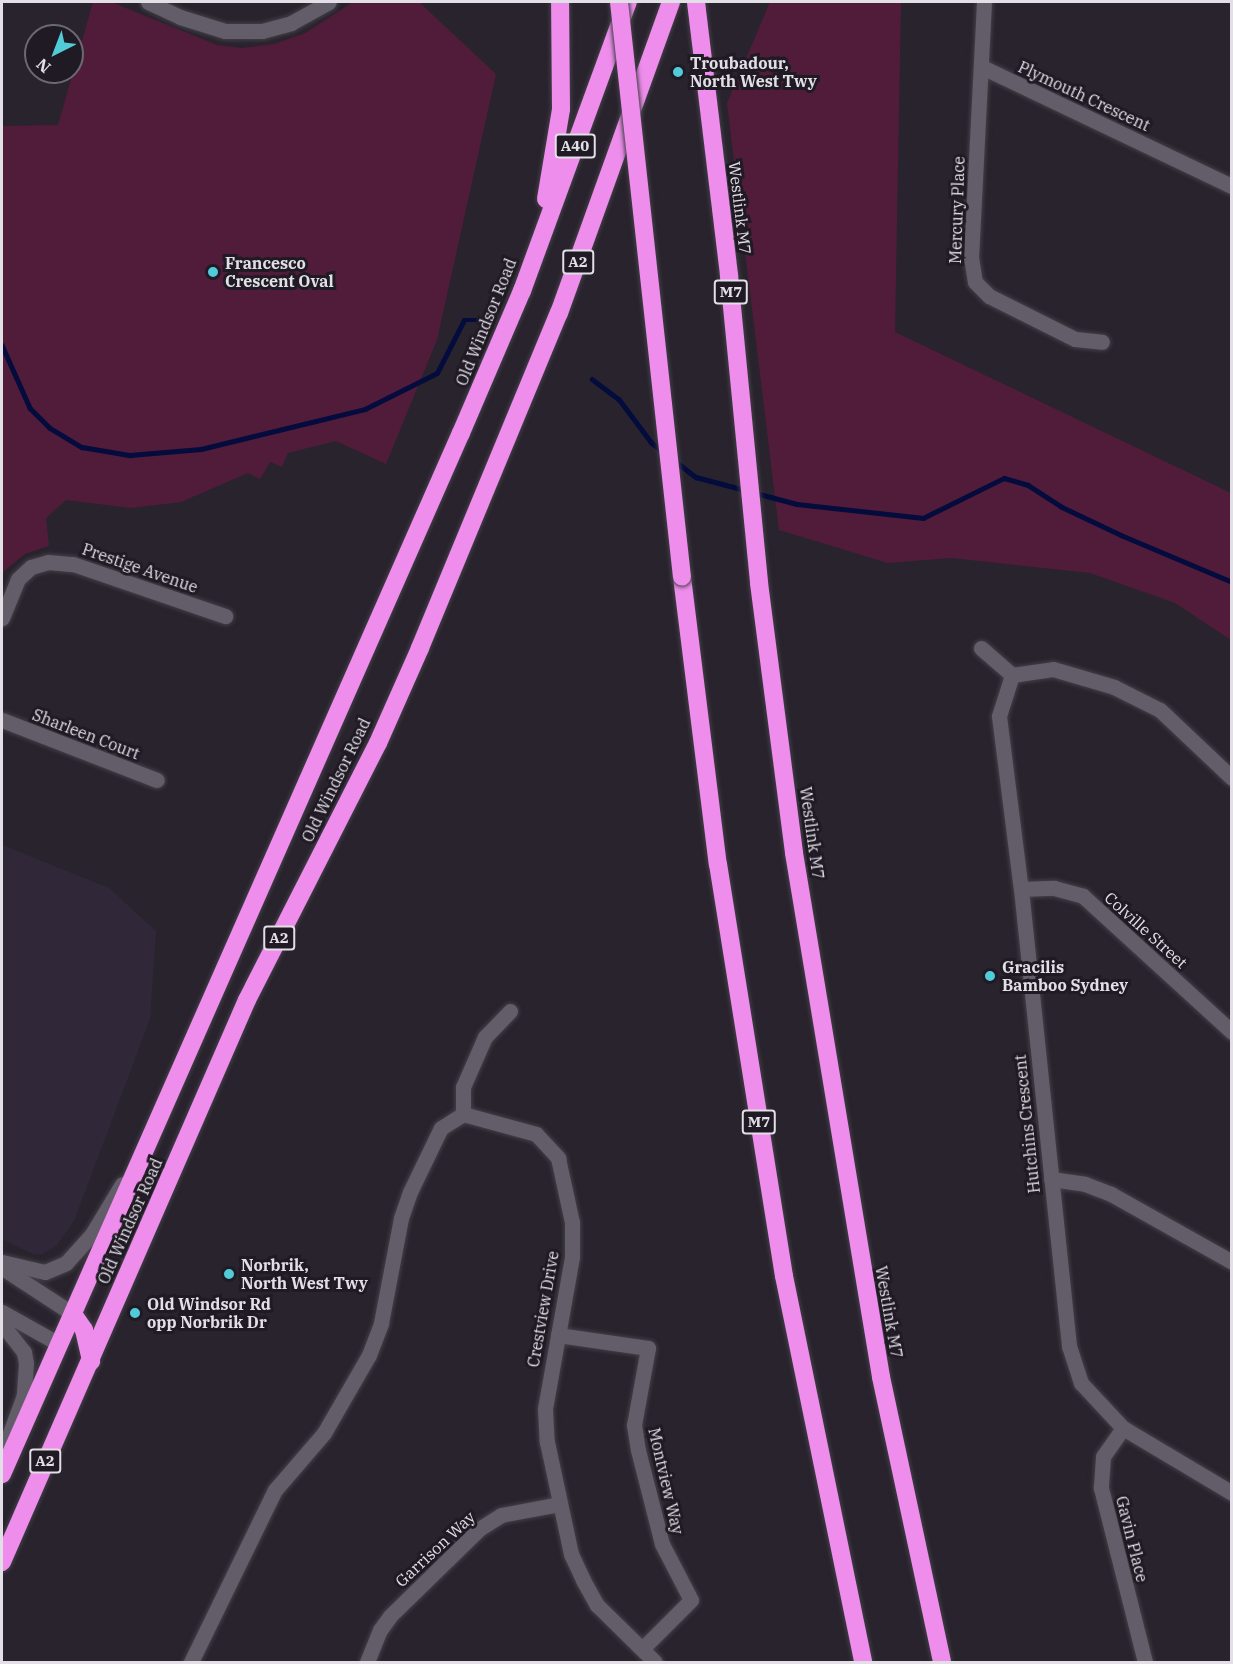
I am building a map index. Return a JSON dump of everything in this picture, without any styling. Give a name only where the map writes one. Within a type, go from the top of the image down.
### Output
[{"type":"highway","points":[[522,291],[556,144],[561,98],[560,2]]},
{"type":"highway","name":"M7","points":[[619,2],[682,577],[718,864],[784,1276],[863,1662]]},
{"type":"highway","name":"Old Windsor Road","points":[[2,1474],[522,291],[628,2]]},
{"type":"highway","name":"Old Windsor Road","points":[[2,1562],[247,1000],[378,743],[420,648],[559,313],[671,2]]},
{"type":"highway","name":"Westlink M7","points":[[696,2],[729,276],[759,583],[828,1074],[881,1377],[942,1662]]},
{"type":"highway","points":[[74,1314],[84,1330],[91,1361]]},
{"type":"highway","points":[[59,1344],[91,1361]]},
{"type":"street","points":[[148,2],[180,17],[225,31],[262,31],[291,23],[329,2]]},
{"type":"street","points":[[180,17],[185,2]]},
{"type":"street","points":[[982,68],[984,2]]},
{"type":"street","name":"Plymouth Crescent","points":[[982,68],[1232,186]]},
{"type":"street","name":"Mercury Place","points":[[982,68],[971,257],[975,282],[989,296],[1075,339],[1102,342]]},
{"type":"street","name":"Prestige Avenue","points":[[2,618],[18,579],[31,567],[48,562],[73,564],[225,616]]},
{"type":"street","points":[[981,648],[1012,675],[1053,669],[1114,687],[1160,710],[1232,778]]},
{"type":"street","name":"Hutchins Crescent","points":[[1012,675],[999,716],[1021,889],[1069,1346],[1081,1383],[1123,1428],[1232,1493]]},
{"type":"street","name":"Sharleen Court","points":[[2,720],[157,780]]},
{"type":"street","name":"Colville Street","points":[[1021,889],[1054,888],[1083,896],[1232,1032]]},
{"type":"street","points":[[191,1662],[275,1490],[324,1433],[369,1355],[381,1323],[401,1218],[410,1192],[441,1128],[463,1114],[463,1087],[467,1077],[486,1037],[510,1011]]},
{"type":"street","name":"Crestview Drive","points":[[463,1114],[536,1134],[558,1158],[572,1222],[572,1257],[545,1409],[559,1504],[571,1554],[597,1605],[655,1662]]},
{"type":"street","points":[[2,1262],[45,1272],[76,1255],[154,1131]]},
{"type":"street","points":[[1052,1179],[1085,1184],[1111,1194],[1232,1262]]},
{"type":"street","points":[[2,1268],[74,1314]]},
{"type":"street","points":[[2,1312],[59,1344]]},
{"type":"street","points":[[2,1324],[24,1352],[26,1363],[24,1395],[2,1454]]},
{"type":"street","name":"Montview Way","points":[[558,1335],[648,1348],[634,1425],[638,1450],[662,1544],[691,1600],[642,1649]]},
{"type":"street","name":"Gavin Place","points":[[1123,1428],[1103,1457],[1101,1488],[1145,1662]]},
{"type":"street","name":"Garrison Way","points":[[367,1662],[380,1630],[390,1616],[479,1529],[501,1515],[559,1504]]},
{"type":"shaded area","points":[[93,2],[111,2],[217,45],[242,48],[274,44],[305,33],[353,2],[419,2],[496,74],[437,340],[386,464],[336,441],[288,453],[282,467],[270,462],[260,479],[248,473],[181,502],[131,508],[66,500],[46,518],[49,546],[25,554],[2,573],[2,126],[58,125],[70,84],[84,84],[84,34]]},
{"type":"shaded area","points":[[770,2],[901,2],[895,332],[1231,493],[1231,640],[1175,603],[1090,573],[951,558],[888,563],[779,530],[727,103]]},
{"type":"shaded area","points":[[2,845],[109,888],[156,931],[150,1019],[74,1221],[57,1245],[42,1254],[33,1254],[2,1239]]},
{"type":"waterway","points":[[2,345],[30,408],[50,428],[82,447],[130,455],[201,449],[365,409],[437,373],[464,320],[477,320]]},
{"type":"waterway","points":[[592,379],[619,399],[651,442],[662,451]]},
{"type":"waterway","points":[[674,460],[696,477],[745,490]]},
{"type":"waterway","points":[[756,493],[797,504],[923,518],[1004,478],[1028,485],[1062,507],[1121,535],[1232,582]]},
{"type":"place","name":"Troubadour, North West Twy","points":[[678,72]]},
{"type":"place","name":"Francesco Crescent Oval","points":[[213,272]]},
{"type":"place","name":"Gracilis Bamboo Sydney","points":[[990,976]]},
{"type":"place","name":"Norbrik, North West Twy","points":[[229,1274]]},
{"type":"place","name":"Old Windsor Rd opp Norbrik Dr","points":[[135,1313]]}]
